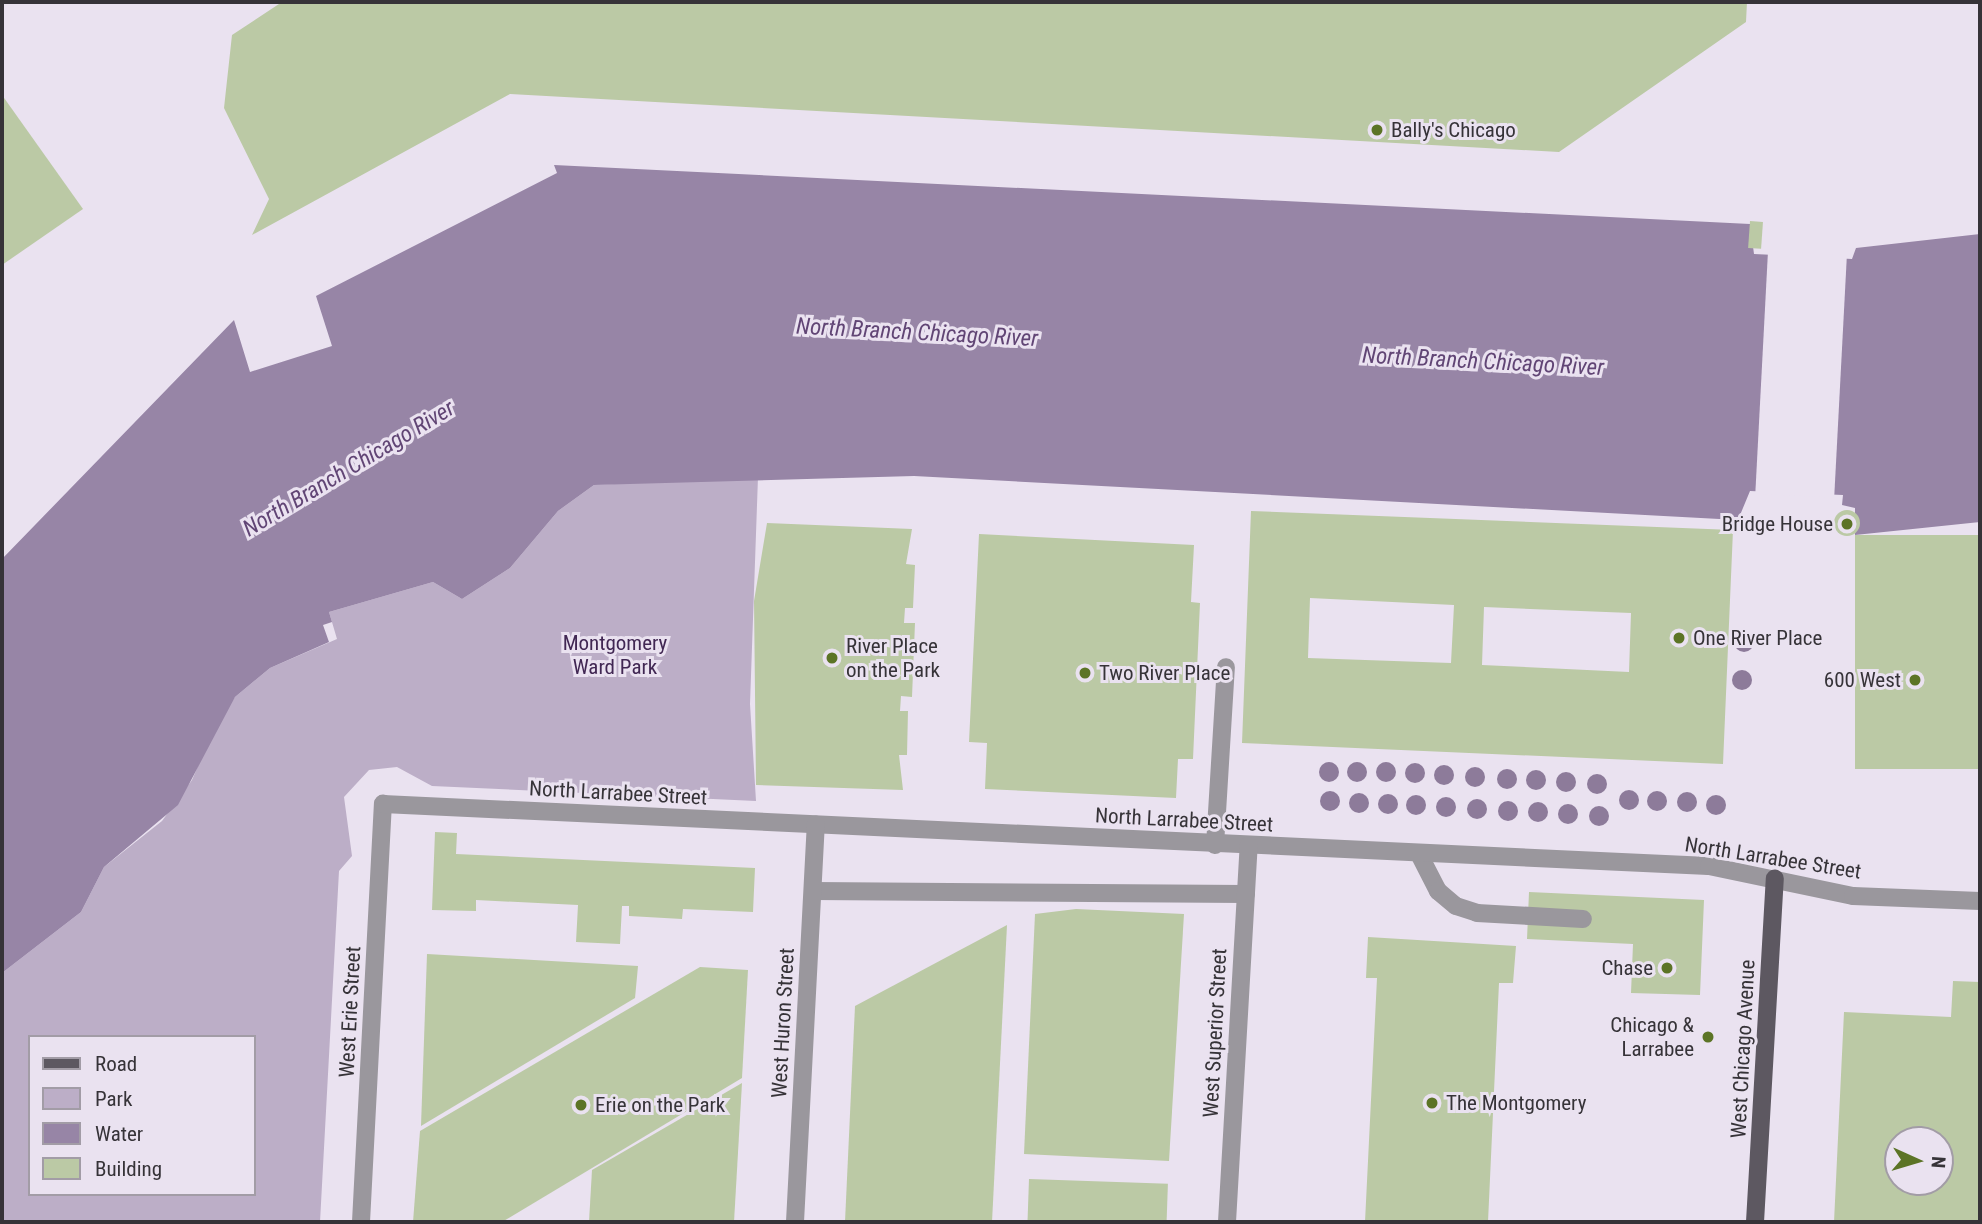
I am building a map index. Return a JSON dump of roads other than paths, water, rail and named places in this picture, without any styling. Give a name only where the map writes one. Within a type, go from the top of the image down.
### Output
[{"type":"main road","name":"West Chicago Avenue","points":[[1755,1222],[1775,879]]},
{"type":"street","points":[[1215,845],[1226,667]]},
{"type":"street","name":"North Larrabee Street","points":[[383,804],[1709,866],[1853,896],[1980,901]]},
{"type":"street","name":"West Erie Street","points":[[361,1222],[383,804]]},
{"type":"street","name":"West Huron Street","points":[[795,1222],[816,825]]},
{"type":"street","name":"West Superior Street","points":[[1227,1222],[1249,846]]},
{"type":"street","points":[[1419,854],[1438,891],[1456,906],[1583,919]]},
{"type":"street","points":[[813,891],[1246,894]]},
{"type":"water","name":"North Branch Chicago River","points":[[554,165],[1750,224],[1754,254],[1852,259],[1856,248],[1980,234],[1980,522],[1855,535],[1855,508],[1842,505],[1843,495],[1750,491],[1738,520],[914,476],[594,485],[558,511],[510,568],[462,599],[433,582],[329,612],[332,622],[323,625],[329,642],[270,668],[235,697],[178,805],[104,867],[81,912],[2,973],[2,559],[234,320],[250,372],[332,346],[316,296],[557,173]]},
{"type":"place","name":"Bally's Chicago","points":[[1377,130]]},
{"type":"place","name":"Bridge House","points":[[1847,524]]},
{"type":"place","name":"One River Place","points":[[1679,638]]},
{"type":"place","name":"River Place on the Park","points":[[832,658]]},
{"type":"place","name":"Two River Place","points":[[1085,673]]},
{"type":"place","name":"600 West","points":[[1915,680]]},
{"type":"place","name":"Chase","points":[[1667,968]]},
{"type":"place","name":"Chicago & Larrabee","points":[[1708,1037]]},
{"type":"place","name":"The Montgomery","points":[[1432,1103]]},
{"type":"place","name":"Erie on the Park","points":[[581,1105]]},
{"type":"park label","name":"Montgomery Ward Park","points":[[615,655]]}]
